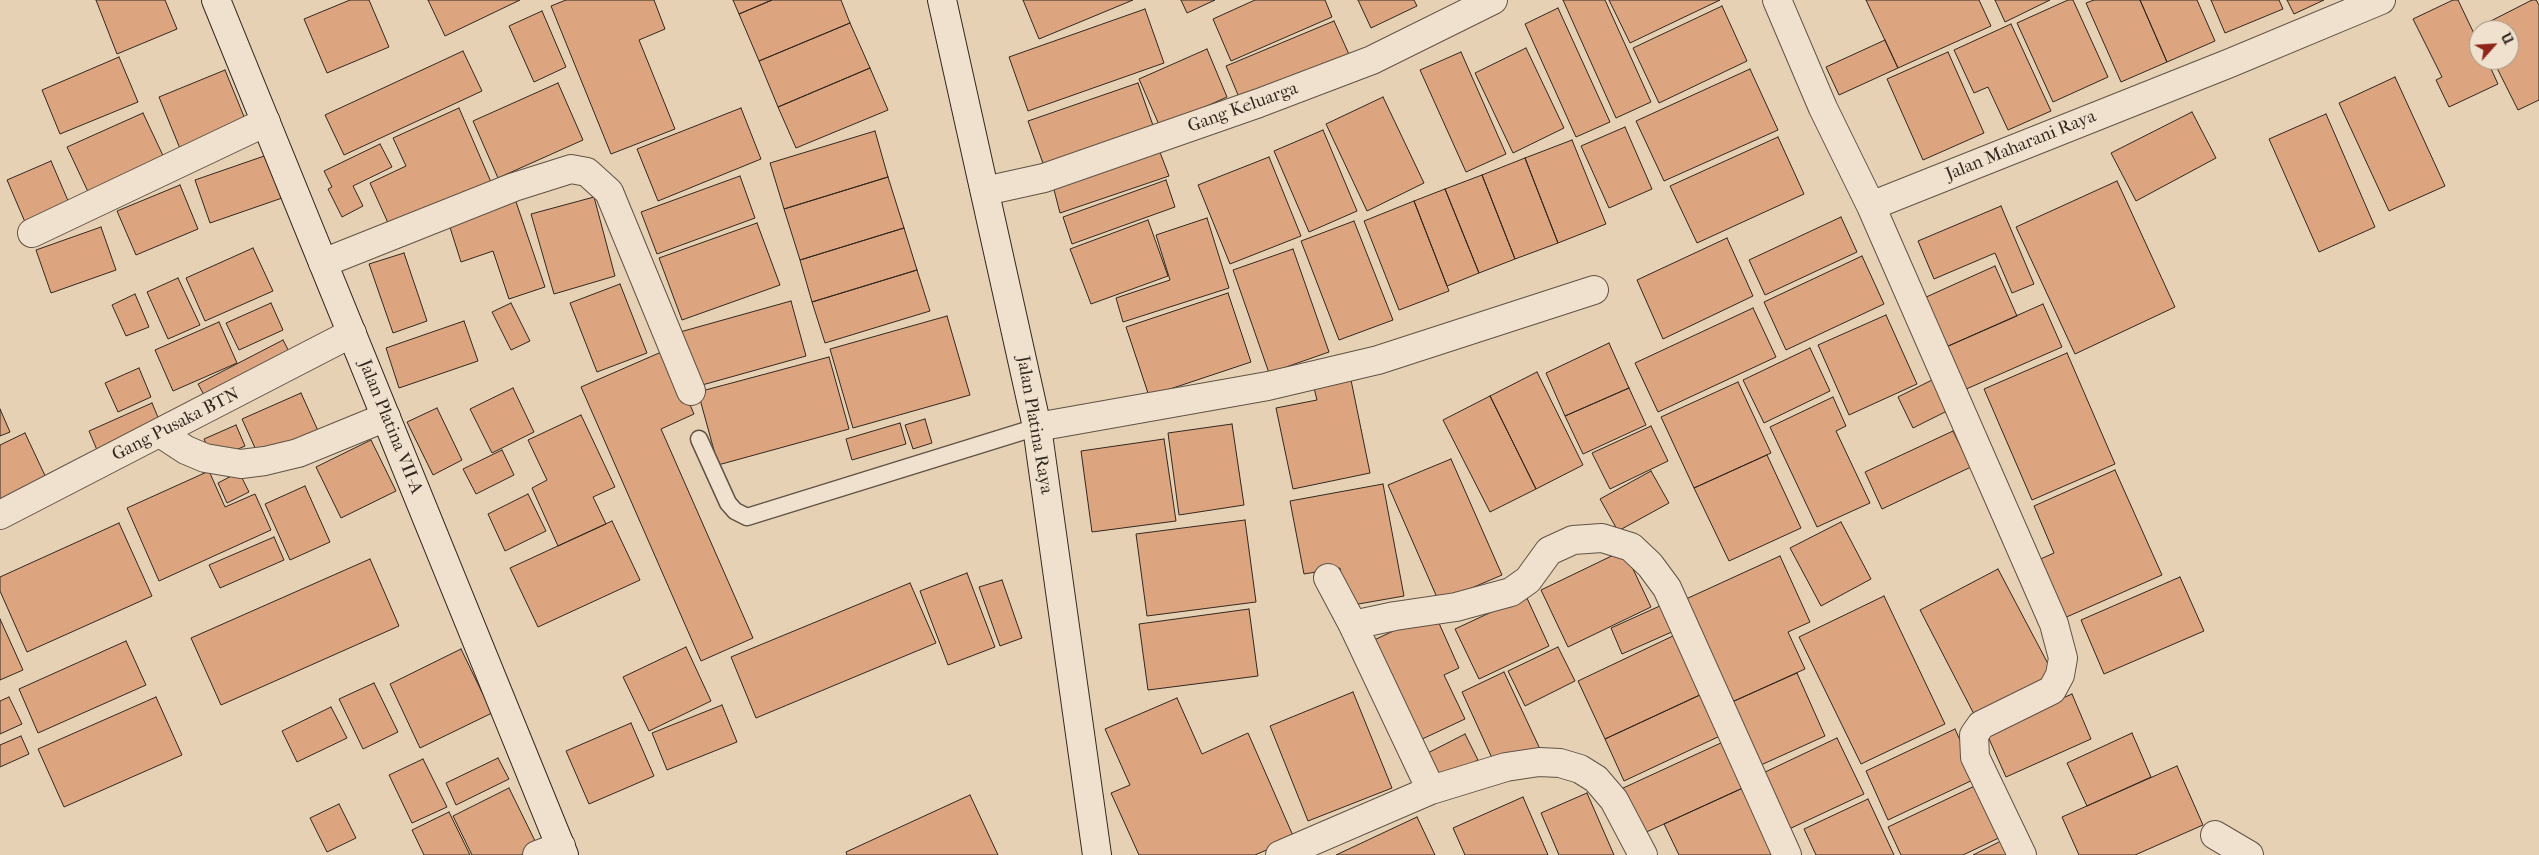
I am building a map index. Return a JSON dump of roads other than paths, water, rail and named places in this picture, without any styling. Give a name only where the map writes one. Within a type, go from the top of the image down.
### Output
[{"type":"street","name":"Jalan Platina VII-A","points":[[216,0],[386,417],[554,852]]},
{"type":"street","name":"Jalan Platina Raya","points":[[942,0],[1037,427],[1098,855]]},
{"type":"street","name":"Gang Keluarga","points":[[985,191],[1044,178],[1277,97],[1372,60],[1492,0]]},
{"type":"street","points":[[1777,0],[1823,108],[1871,206],[2050,615],[2064,658],[2060,675],[2052,690],[1982,726],[1974,735],[1975,757],[2022,855]]},
{"type":"street","name":"Jalan Maharani Raya","points":[[1871,206],[2230,63],[2381,0]]},
{"type":"street","points":[[32,233],[266,122]]},
{"type":"street","points":[[323,262],[514,187],[571,169],[587,172],[609,192],[691,391]]},
{"type":"street","points":[[1037,427],[1268,386],[1369,362],[1594,290]]},
{"type":"street","name":"Gang Pusaka BTN","points":[[0,515],[352,334]]},
{"type":"street","points":[[160,433],[186,450],[205,458],[241,464],[265,461],[298,453],[386,417]]},
{"type":"street","points":[[1353,625],[1395,616],[1456,607],[1511,592],[1528,580],[1549,551],[1574,540],[1602,538],[1631,547],[1650,564],[1667,588],[1787,855]]},
{"type":"street","points":[[1328,578],[1353,625],[1431,790]]},
{"type":"street","points":[[1280,855],[1431,790],[1506,767],[1539,762],[1560,763],[1580,769],[1596,778],[1614,800],[1643,855]]},
{"type":"street","points":[[2215,835],[2249,855]]},
{"type":"lane","points":[[699,439],[728,503],[735,511],[747,517],[1037,427]]}]
